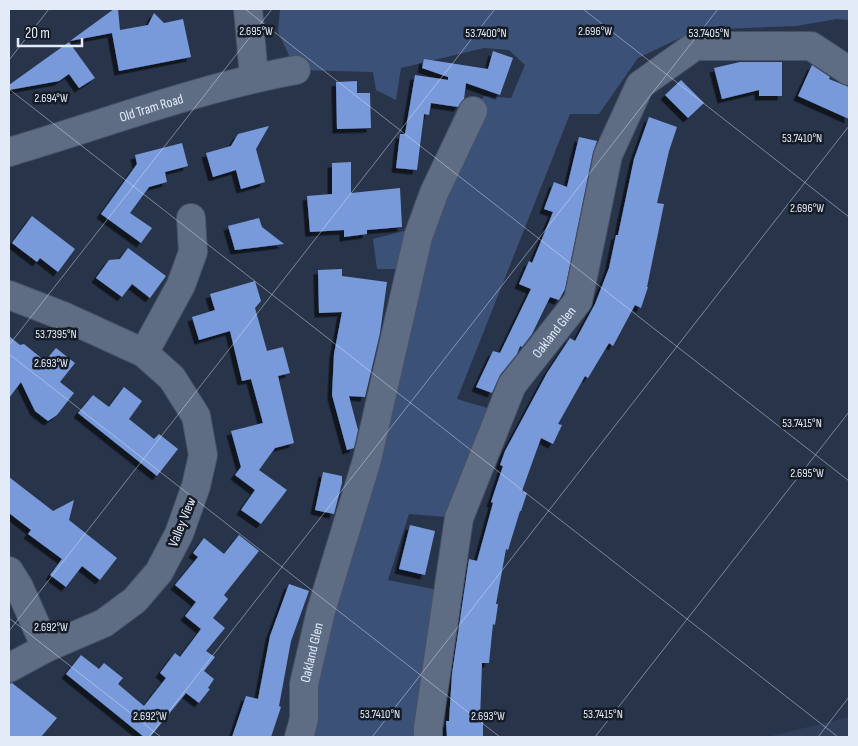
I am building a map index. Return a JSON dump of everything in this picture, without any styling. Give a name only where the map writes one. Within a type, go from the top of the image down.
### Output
[{"type":"street","points":[[248,9],[254,77]]},
{"type":"street","name":"Oakland Glen","points":[[428,737],[460,518],[512,385],[578,301],[608,155],[640,86],[695,46],[811,46],[849,71]]},
{"type":"street","name":"Old Tram Road","points":[[9,152],[200,92],[254,77],[296,70]]},
{"type":"street","name":"Oakland Glen","points":[[299,737],[304,719],[304,684],[321,611],[367,460],[418,237],[434,192],[473,111]]},
{"type":"street","points":[[144,353],[182,285],[193,252],[191,218]]},
{"type":"street","name":"Valley View","points":[[9,295],[63,316],[144,353],[172,378],[196,416],[203,455],[196,486],[179,534],[159,572],[134,600],[104,623],[46,648],[9,668]]},
{"type":"street","points":[[9,571],[19,588],[46,648]]},
{"type":"shaded area","points":[[280,9],[849,9],[849,20],[837,19],[796,26],[697,30],[638,58],[599,114],[570,114],[457,399],[501,412],[459,518],[409,514],[388,580],[448,592],[428,737],[299,737],[409,269],[377,269],[373,239],[415,228],[473,111],[484,96],[511,98],[525,65],[509,50],[484,48],[401,68],[396,100],[376,90],[373,72],[296,70],[278,32]]},
{"type":"shaded area","points":[[849,717],[849,737],[767,737]]},
{"type":"building","points":[[114,9],[118,9],[120,30],[148,25],[154,13],[164,23],[183,19],[191,57],[119,71],[112,33],[70,41]]},
{"type":"building","points":[[69,42],[95,78],[79,88],[69,74],[59,81],[9,90],[9,85]]},
{"type":"building","points":[[493,51],[513,58],[500,95],[466,83],[464,99],[458,107],[431,103],[429,115],[424,114],[417,170],[396,168],[400,134],[405,134],[415,75],[448,80],[448,77],[422,68],[424,59],[488,69]]},
{"type":"building","points":[[740,62],[782,62],[782,96],[759,96],[759,90],[722,99],[714,68]]},
{"type":"building","points":[[812,65],[830,77],[829,79],[849,87],[849,119],[798,96]]},
{"type":"building","points":[[681,80],[704,103],[688,118],[665,95]]},
{"type":"building","points":[[357,81],[357,93],[370,93],[371,128],[337,129],[336,82]]},
{"type":"building","points":[[649,117],[677,127],[669,151],[657,203],[664,204],[648,287],[641,308],[635,305],[613,346],[609,343],[588,378],[585,376],[558,424],[562,425],[553,444],[541,438],[522,491],[527,493],[508,550],[506,549],[496,604],[498,604],[495,625],[493,624],[489,663],[482,663],[480,720],[483,720],[483,737],[447,737],[446,721],[449,721],[452,674],[469,559],[477,561],[493,503],[491,502],[503,466],[500,465],[505,451],[547,373],[570,338],[575,341],[595,304],[609,268],[634,159]]},
{"type":"building","points":[[269,126],[256,149],[265,182],[241,189],[236,170],[213,177],[206,153],[231,146],[238,134]]},
{"type":"building","points":[[579,137],[597,141],[593,152],[565,289],[559,300],[550,297],[532,334],[522,347],[520,346],[517,354],[500,375],[492,393],[476,387],[493,351],[500,353],[531,289],[519,284],[529,261],[532,263],[553,212],[544,209],[554,182],[567,187]]},
{"type":"building","points":[[182,143],[188,166],[165,172],[167,182],[149,187],[130,213],[152,228],[141,243],[101,214],[137,164],[135,155]]},
{"type":"building","points":[[351,162],[351,193],[400,188],[402,227],[367,230],[367,234],[344,237],[344,230],[310,232],[307,196],[332,194],[332,163]]},
{"type":"building","points":[[32,216],[75,249],[58,272],[40,258],[37,262],[12,243]]},
{"type":"building","points":[[259,218],[262,227],[284,244],[235,250],[228,226]]},
{"type":"building","points":[[128,248],[166,276],[150,298],[132,284],[122,297],[96,278],[109,260],[120,259]]},
{"type":"building","points":[[342,269],[342,276],[387,282],[380,333],[365,397],[349,396],[358,430],[354,448],[347,450],[332,395],[334,354],[342,312],[319,313],[318,270]]},
{"type":"building","points":[[255,281],[261,301],[255,308],[267,351],[283,347],[290,373],[278,376],[294,443],[275,448],[259,470],[287,490],[261,524],[241,510],[255,490],[235,475],[241,467],[231,431],[263,423],[251,379],[242,381],[230,331],[199,340],[192,317],[215,310],[210,294]]},
{"type":"building","points":[[9,336],[20,345],[24,344],[45,361],[56,348],[75,363],[60,382],[74,393],[57,415],[48,421],[35,411],[21,382],[9,398]]},
{"type":"building","points":[[124,387],[142,401],[129,419],[154,439],[159,434],[178,449],[157,476],[78,413],[93,395],[109,407]]},
{"type":"building","points":[[323,472],[342,476],[334,514],[315,510]]},
{"type":"building","points":[[9,477],[53,511],[74,500],[69,520],[117,558],[100,580],[82,566],[66,587],[50,575],[62,559],[28,534],[31,530],[9,513]]},
{"type":"building","points":[[410,525],[435,531],[425,575],[399,569]]},
{"type":"building","points":[[239,535],[259,551],[224,595],[228,599],[213,618],[225,628],[206,651],[215,657],[204,671],[214,679],[208,688],[210,689],[199,703],[186,693],[150,737],[144,737],[66,674],[81,655],[99,669],[104,663],[123,678],[118,684],[144,706],[166,678],[160,673],[175,653],[180,657],[201,629],[185,616],[196,602],[175,585],[198,557],[193,553],[204,538],[224,554]]},
{"type":"building","points":[[289,584],[309,591],[291,641],[279,706],[281,707],[271,737],[232,737],[246,696],[258,699],[270,636]]},
{"type":"building","points":[[12,683],[57,718],[41,737],[9,737],[9,684]]}]
